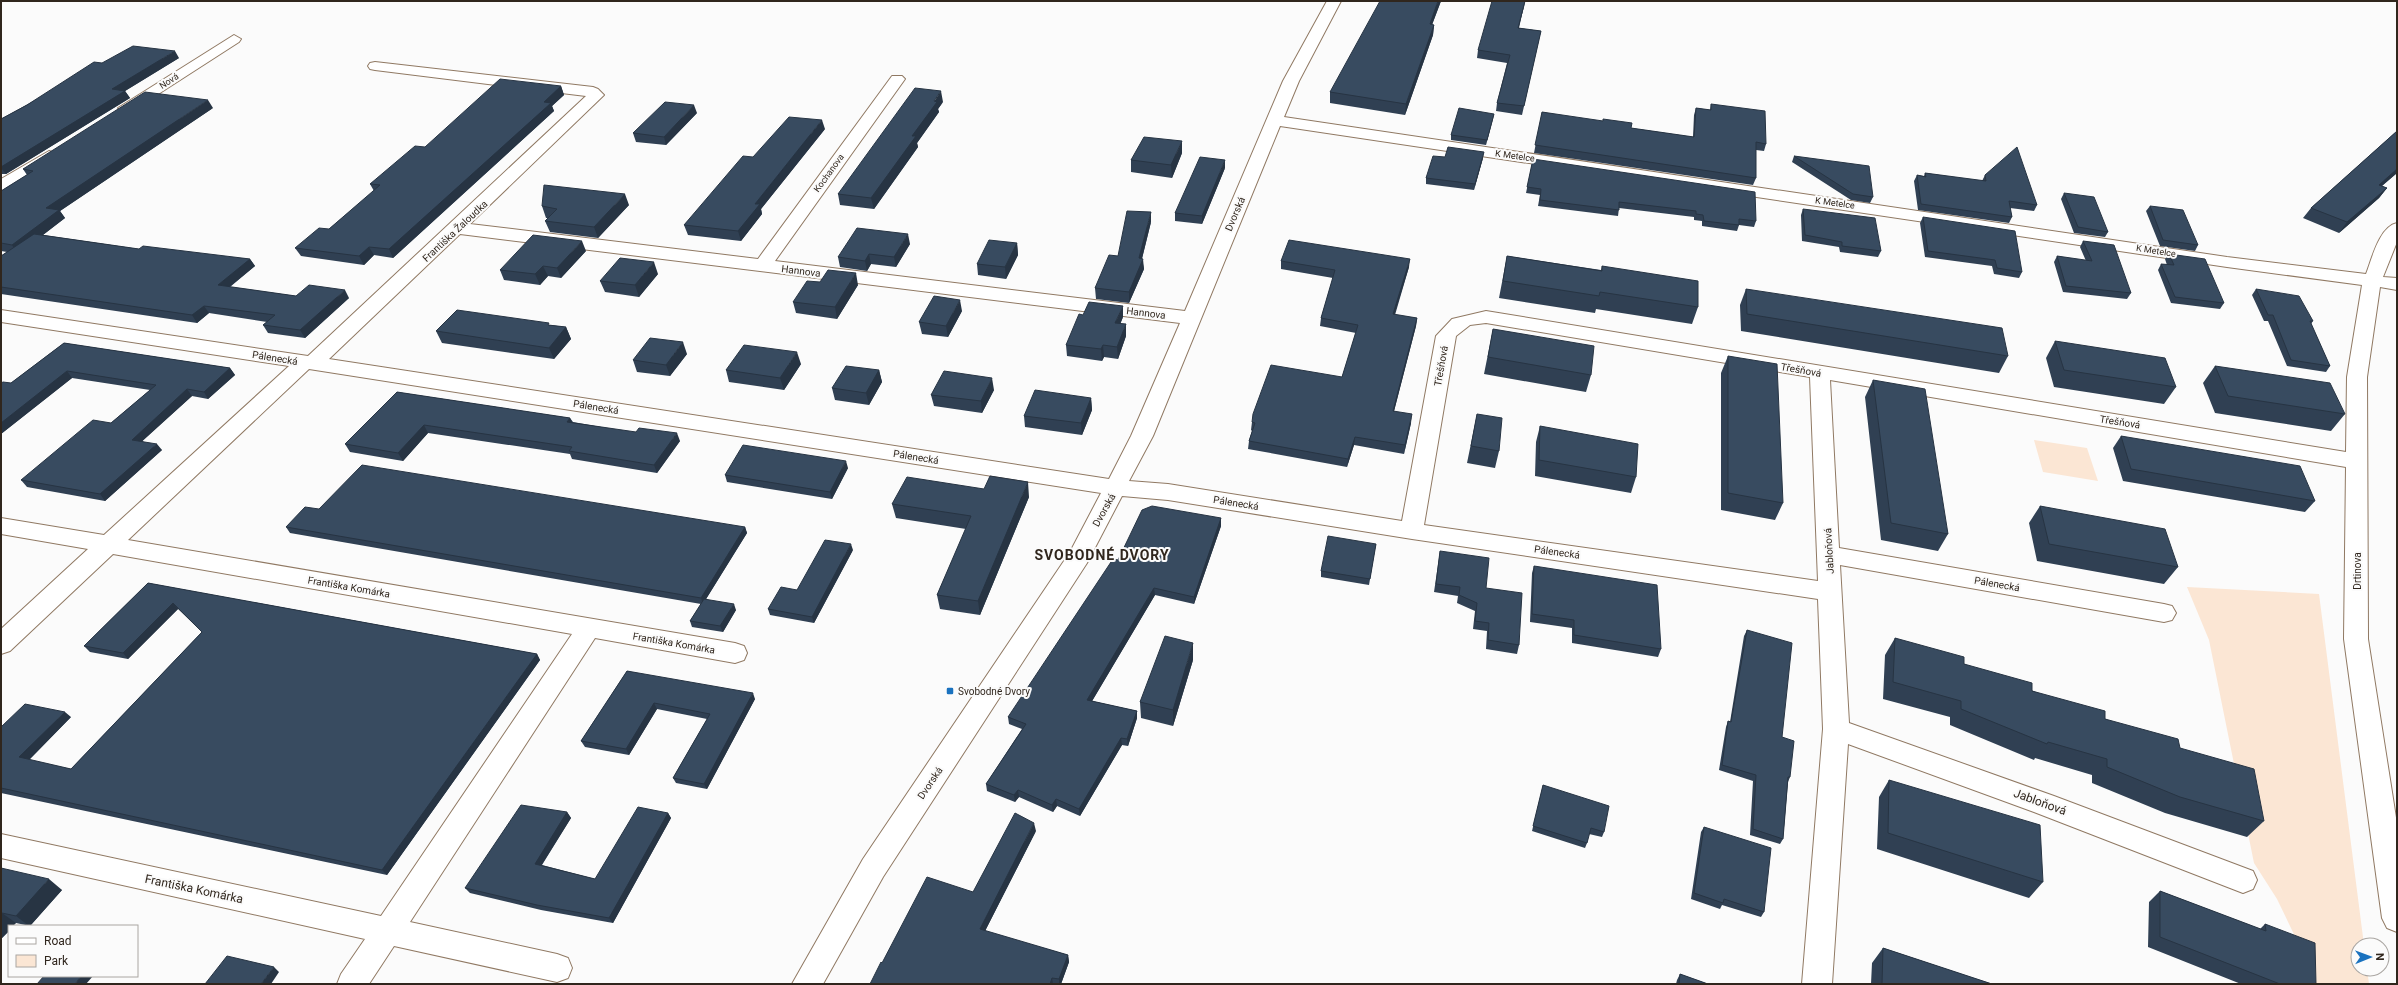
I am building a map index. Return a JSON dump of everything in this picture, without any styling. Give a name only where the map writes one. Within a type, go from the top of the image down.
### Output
[{"type":"street","name":"Dvorská","points":[[807,984],[873,868],[1079,557],[1116,488],[1142,436],[1274,120],[1303,56],[1334,1]]},
{"type":"street","name":"Nová","points":[[112,117],[234,39]]},
{"type":"street","name":"Františka Žaloudka","points":[[309,363],[458,228],[596,95],[593,92],[375,66]]},
{"type":"street","name":"Kochanova","points":[[762,266],[897,79]]},
{"type":"street","name":"K Metelce","points":[[1274,120],[2227,262],[2397,284]]},
{"type":"street","points":[[1,186],[60,150]]},
{"type":"street","name":"Hannova","points":[[458,228],[1191,318]]},
{"type":"street","name":"Drtinova","points":[[2397,228],[2392,233],[2372,281],[2357,377],[2356,640],[2397,918]]},
{"type":"street","name":"Pálenecká","points":[[1,316],[1116,488],[1168,492],[1412,531],[1831,592]]},
{"type":"street","name":"Třešňová","points":[[1412,531],[1446,336],[1460,323],[1471,318],[1499,318],[1820,373],[2357,461]]},
{"type":"street","points":[[1,644],[309,363]]},
{"type":"street","name":"Jabloňová","points":[[1817,984],[1836,729],[1830,555],[1820,373]]},
{"type":"street","name":"Františka Komárka","points":[[1,526],[735,653]]},
{"type":"street","name":"Pálenecká","points":[[1830,555],[2164,613]]},
{"type":"street","points":[[352,984],[590,628]]},
{"type":"street","name":"Jabloňová","points":[[1836,729],[2044,804],[2243,880]]},
{"type":"street","name":"Františka Komárka","points":[[1,846],[387,932],[557,968]]},
{"type":"green space","points":[[2034,440],[2087,448],[2098,481],[2043,472]]},
{"type":"green space","points":[[2187,587],[2319,594],[2363,937],[2350,937],[2350,977],[2368,977],[2369,984],[2309,984],[2303,953],[2277,899],[2254,863],[2209,640]]},
{"type":"building","points":[[1380,1],[1438,1],[1430,24],[1434,25],[1406,104],[1330,92]]},
{"type":"building","points":[[1492,1],[1525,1],[1518,28],[1541,31],[1524,106],[1497,103],[1510,55],[1478,50]]},
{"type":"building","points":[[133,46],[175,51],[112,89],[125,91],[1,167],[1,119],[27,105],[94,62],[102,63]]},
{"type":"building","points":[[500,79],[561,86],[544,102],[551,103],[389,249],[369,247],[359,256],[295,248],[319,228],[329,229],[380,185],[370,184],[415,146],[425,147]]},
{"type":"building","points":[[915,88],[941,91],[934,101],[937,102],[912,136],[916,136],[871,198],[838,194]]},
{"type":"building","points":[[145,92],[208,100],[46,208],[59,210],[12,245],[1,243],[1,191],[33,171],[23,169]]},
{"type":"building","points":[[665,102],[694,105],[664,137],[633,133]]},
{"type":"building","points":[[1711,104],[1765,111],[1766,144],[1756,142],[1756,178],[1535,145],[1542,112],[1603,121],[1603,119],[1632,123],[1631,128],[1694,137],[1696,108],[1711,110]]},
{"type":"building","points":[[1459,108],[1494,114],[1487,140],[1451,135]]},
{"type":"building","points":[[789,117],[822,120],[755,204],[760,204],[738,231],[684,225],[743,156],[753,157]]},
{"type":"building","points":[[2397,131],[2397,169],[2379,185],[2387,188],[2347,222],[2311,208]]},
{"type":"building","points":[[1144,137],[1182,141],[1171,165],[1131,160]]},
{"type":"building","points":[[1448,147],[1484,152],[1475,184],[1426,178],[1433,156],[1445,157]]},
{"type":"building","points":[[2017,147],[2037,205],[2009,201],[2012,217],[1921,204],[1917,175],[1926,177],[1925,173],[1986,181],[1985,175]]},
{"type":"building","points":[[1794,156],[1869,166],[1873,197],[1853,194]]},
{"type":"building","points":[[1200,157],[1225,160],[1202,216],[1175,213]]},
{"type":"building","points":[[1533,159],[1755,192],[1756,221],[1739,219],[1739,225],[1704,221],[1703,215],[1696,214],[1696,211],[1619,202],[1619,210],[1540,200],[1541,189],[1527,187]]},
{"type":"building","points":[[544,185],[625,194],[594,227],[545,221],[557,209],[542,206]]},
{"type":"building","points":[[2064,193],[2094,197],[2108,232],[2078,227]]},
{"type":"building","points":[[2150,206],[2183,210],[2198,245],[2163,240]]},
{"type":"building","points":[[1803,209],[1875,218],[1881,251],[1842,246],[1842,242],[1805,235]]},
{"type":"building","points":[[1127,211],[1151,212],[1139,258],[1143,259],[1129,292],[1095,288],[1109,255],[1118,256]]},
{"type":"building","points":[[1923,217],[2015,231],[2022,272],[1997,268],[1995,260],[1928,251]]},
{"type":"building","points":[[857,228],[908,234],[894,257],[869,254],[865,261],[838,257]]},
{"type":"building","points":[[34,234],[139,249],[143,246],[250,259],[218,285],[296,296],[309,285],[345,290],[300,330],[263,325],[275,315],[204,306],[192,315],[1,287],[1,256]]},
{"type":"building","points":[[533,235],[582,241],[557,268],[543,266],[535,274],[500,270]]},
{"type":"building","points":[[989,240],[1017,243],[1005,267],[977,264]]},
{"type":"building","points":[[1289,240],[1410,259],[1393,314],[1417,318],[1393,411],[1412,414],[1405,445],[1355,437],[1348,459],[1249,441],[1255,423],[1252,422],[1253,414],[1271,365],[1342,377],[1358,325],[1321,318],[1335,270],[1281,261]]},
{"type":"building","points":[[2083,241],[2114,245],[2131,293],[2066,286],[2057,256],[2092,261]]},
{"type":"building","points":[[2169,254],[2205,259],[2224,303],[2175,297],[2161,264],[2174,265]]},
{"type":"building","points":[[1507,256],[1602,271],[1602,266],[1698,281],[1698,307],[1600,292],[1599,296],[1503,281]]},
{"type":"building","points":[[620,258],[654,262],[635,285],[600,281]]},
{"type":"building","points":[[828,270],[856,273],[835,307],[793,302],[807,281],[820,282]]},
{"type":"building","points":[[1746,289],[2002,328],[2008,356],[1747,314]]},
{"type":"building","points":[[2256,289],[2299,296],[2313,321],[2310,321],[2330,366],[2291,360],[2273,315],[2268,315]]},
{"type":"building","points":[[934,296],[960,300],[946,326],[919,322]]},
{"type":"building","points":[[1089,302],[1123,306],[1115,323],[1126,324],[1117,347],[1103,345],[1101,349],[1066,345],[1079,314],[1083,315]]},
{"type":"building","points":[[457,310],[549,323],[548,325],[566,327],[549,348],[436,331]]},
{"type":"building","points":[[1493,329],[1594,346],[1591,375],[1488,357]]},
{"type":"building","points":[[650,338],[683,342],[666,365],[633,360]]},
{"type":"building","points":[[2055,341],[2165,358],[2176,387],[2064,370]]},
{"type":"building","points":[[64,343],[230,368],[204,392],[187,389],[132,440],[157,444],[100,494],[21,480],[93,420],[111,423],[156,385],[67,371],[1,423],[1,383],[11,383]]},
{"type":"building","points":[[744,345],[797,352],[780,378],[726,370]]},
{"type":"building","points":[[1728,356],[1777,364],[1783,503],[1728,493]]},
{"type":"building","points":[[846,366],[879,370],[866,393],[832,388]]},
{"type":"building","points":[[2215,366],[2330,383],[2345,414],[2228,396]]},
{"type":"building","points":[[944,371],[992,378],[981,401],[931,395]]},
{"type":"building","points":[[1873,380],[1925,389],[1948,534],[1891,523]]},
{"type":"building","points":[[1035,390],[1091,398],[1081,423],[1024,416]]},
{"type":"building","points":[[397,392],[570,418],[567,422],[636,432],[639,428],[677,433],[654,465],[569,451],[572,447],[424,425],[398,453],[345,444]]},
{"type":"building","points":[[1477,414],[1502,418],[1499,451],[1471,446]]},
{"type":"building","points":[[1540,426],[1638,444],[1636,477],[1539,460]]},
{"type":"building","points":[[2121,436],[2300,466],[2315,501],[2131,469]]},
{"type":"building","points":[[743,445],[846,461],[830,492],[725,475]]},
{"type":"building","points":[[362,465],[745,527],[701,598],[286,527],[305,507],[319,509]]},
{"type":"building","points":[[990,476],[1028,482],[978,601],[937,595],[971,516],[892,504],[907,477],[984,489]]},
{"type":"building","points":[[1152,506],[1221,518],[1194,597],[1154,588],[1087,700],[1137,711],[1127,739],[1121,738],[1079,809],[1056,799],[1052,805],[1018,790],[1014,795],[986,784],[1026,724],[1008,717],[1113,559],[1118,560],[1142,510]]},
{"type":"building","points":[[2040,506],[2165,529],[2178,567],[2049,544]]},
{"type":"building","points":[[1328,536],[1376,544],[1370,579],[1321,571]]},
{"type":"building","points":[[825,540],[851,544],[812,617],[768,609],[781,587],[797,590]]},
{"type":"building","points":[[1440,551],[1489,558],[1486,588],[1522,593],[1519,645],[1488,640],[1489,623],[1475,621],[1477,603],[1459,595],[1460,587],[1436,584]]},
{"type":"building","points":[[1534,566],[1657,585],[1661,649],[1574,635],[1574,620],[1532,614]]},
{"type":"building","points":[[148,583],[537,654],[382,870],[1,788],[1,727],[25,704],[65,712],[19,757],[71,769],[202,632],[173,603],[123,653],[84,646]]},
{"type":"building","points":[[704,599],[734,604],[720,626],[690,621]]},
{"type":"building","points":[[1747,630],[1792,643],[1782,737],[1794,741],[1790,777],[1788,777],[1783,839],[1753,829],[1756,775],[1722,765],[1728,721],[1731,722]]},
{"type":"building","points":[[1165,636],[1193,643],[1173,710],[1140,702]]},
{"type":"building","points":[[1895,638],[1964,657],[1964,664],[2032,683],[2032,691],[2105,711],[2105,719],[2178,739],[2180,748],[2254,769],[2264,821],[2180,797],[2107,767],[2107,759],[2048,742],[2047,744],[1961,709],[1961,701],[1893,682]]},
{"type":"building","points":[[627,671],[753,693],[704,784],[673,778],[710,714],[654,703],[626,749],[581,741]]},
{"type":"building","points":[[1889,780],[2040,825],[2043,882],[1888,833]]},
{"type":"building","points":[[1543,785],[1609,806],[1604,832],[1591,828],[1587,843],[1533,826]]},
{"type":"building","points":[[521,805],[567,812],[535,864],[595,879],[638,807],[668,813],[609,918],[537,905],[465,888]]},
{"type":"building","points":[[1015,813],[1034,823],[980,929],[1068,955],[1059,979],[1052,978],[1050,984],[870,984],[927,877],[973,892]]},
{"type":"building","points":[[1704,827],[1771,848],[1764,912],[1724,899],[1723,903],[1694,893]]},
{"type":"building","points":[[1,868],[49,879],[16,916],[1,913]]},
{"type":"building","points":[[2160,891],[2266,931],[2265,924],[2315,943],[2316,984],[2280,984],[2160,937]]},
{"type":"building","points":[[1883,948],[1992,984],[1882,984]]},
{"type":"building","points":[[227,956],[274,967],[261,984],[205,984]]},
{"type":"building","points":[[1680,974],[1708,984],[1679,984]]},
{"type":"building","points":[[43,977],[80,977],[75,984],[37,984]]},
{"type":"place","name":"Svobodné Dvory","points":[[950,691]]},
{"type":"district","name":"SVOBODNÉ DVORY","points":[[1102,555]]}]
